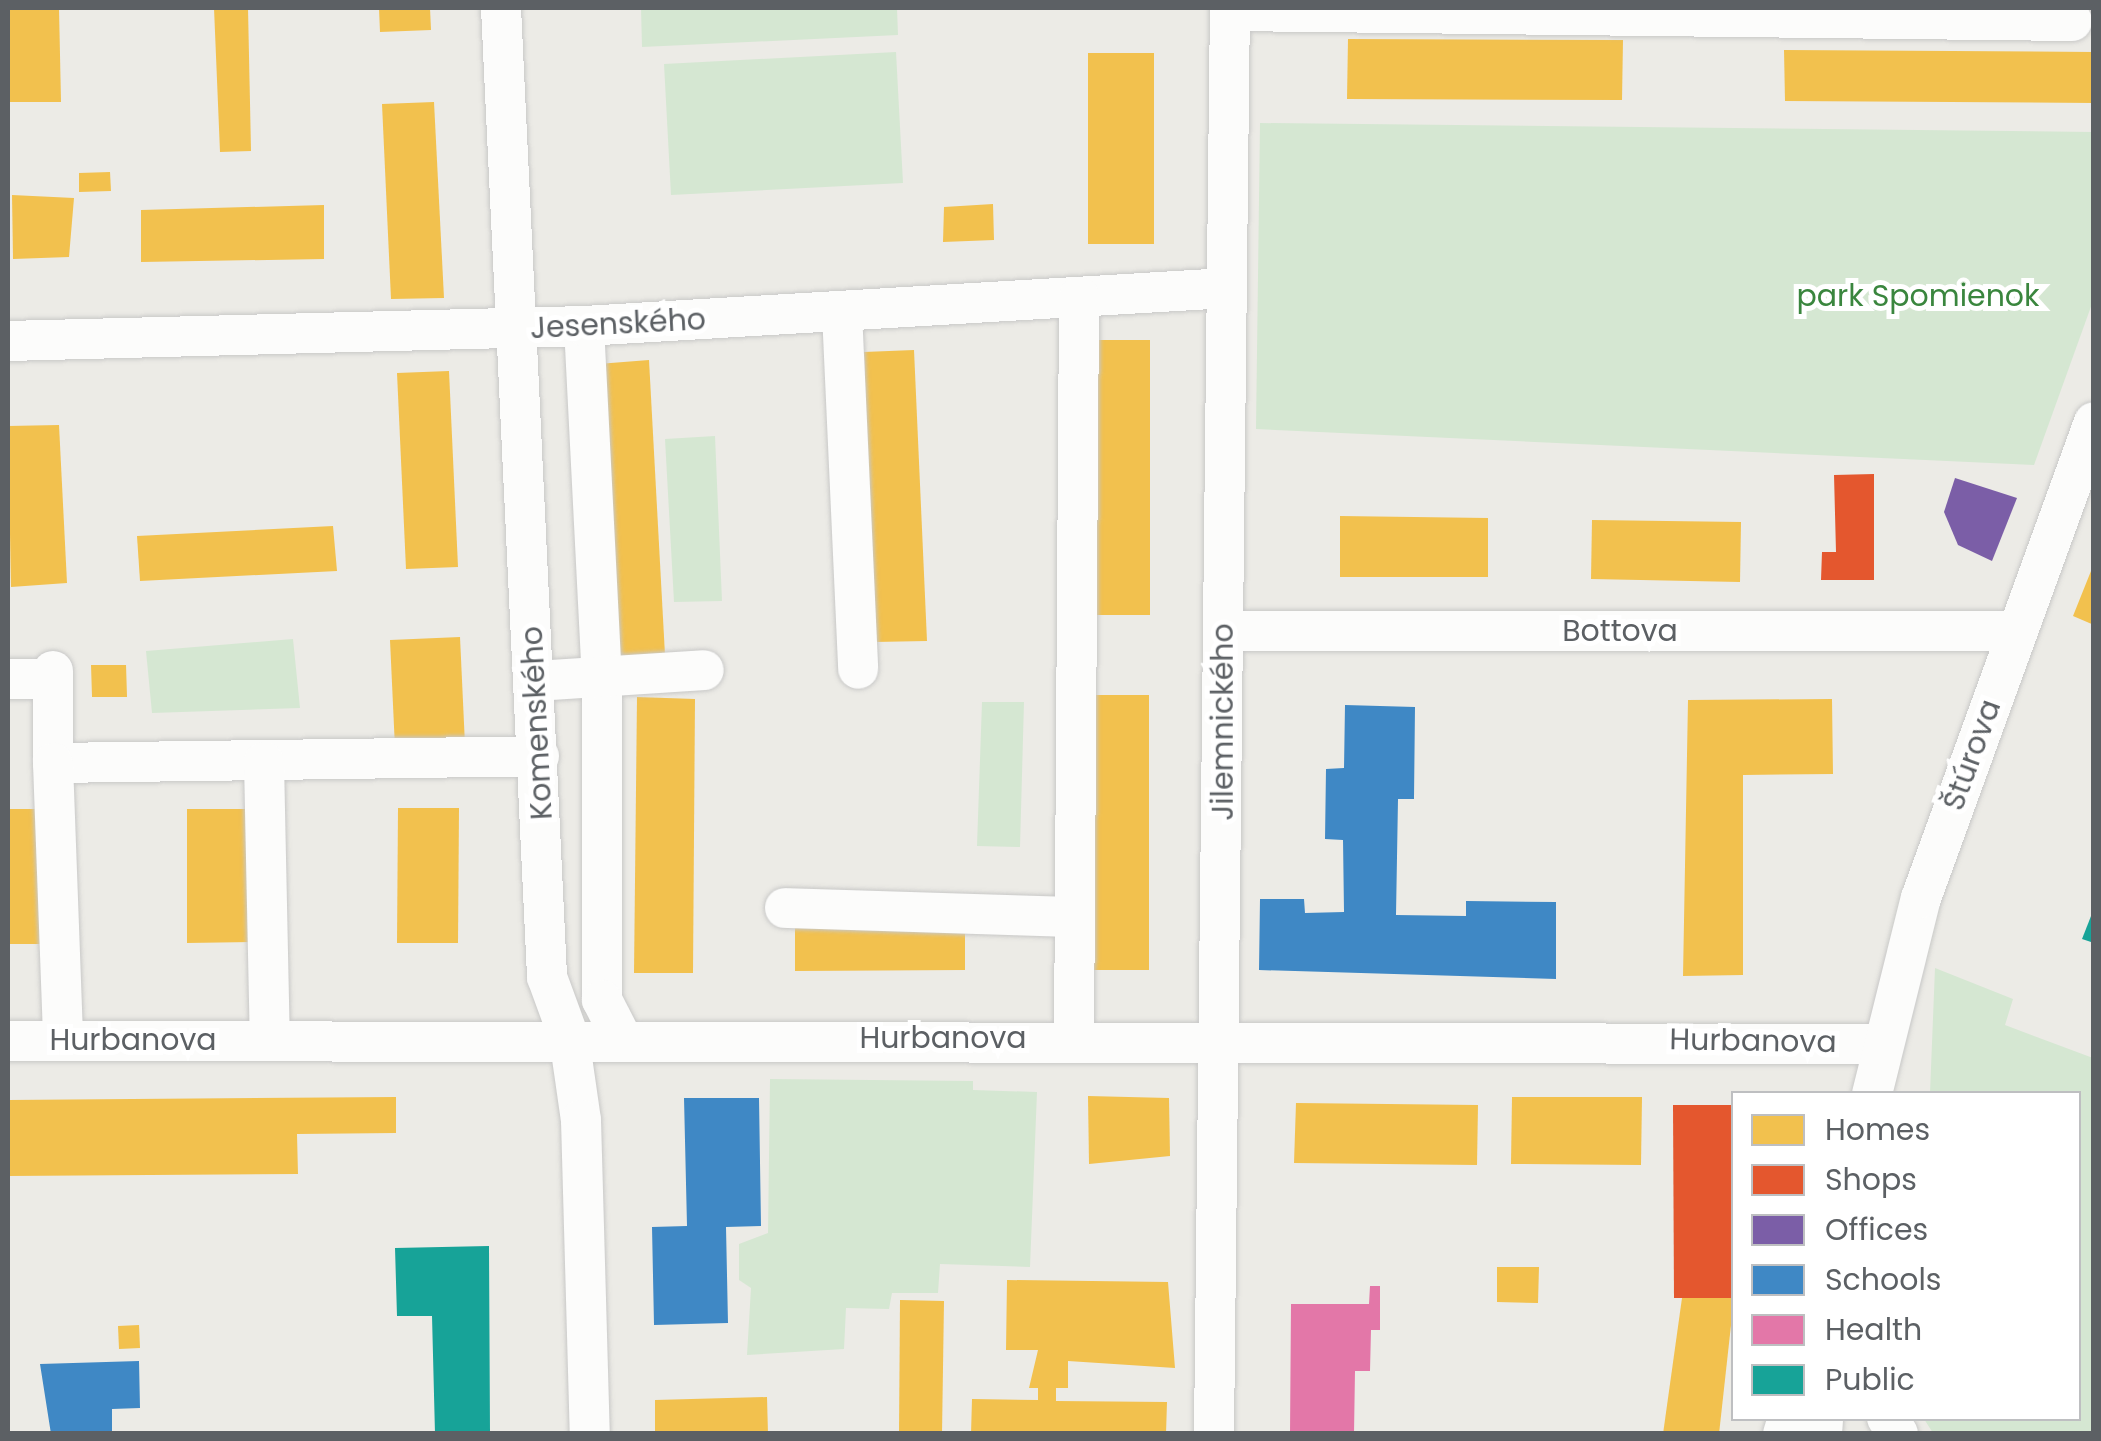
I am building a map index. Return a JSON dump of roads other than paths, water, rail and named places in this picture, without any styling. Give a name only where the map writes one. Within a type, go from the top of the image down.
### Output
[{"type":"street","name":"Komenského","points":[[501,8],[548,977],[570,1037],[581,1120],[590,1434]]},
{"type":"street","name":"Jilemnického","points":[[1214,1434],[1230,9],[1706,11],[2072,21]]},
{"type":"street","name":"Jesenského","points":[[8,341],[516,329],[1228,288]]},
{"type":"street","points":[[1074,1038],[1080,297]]},
{"type":"street","points":[[842,312],[858,669]]},
{"type":"street","points":[[584,326],[602,677],[602,1000],[620,1037]]},
{"type":"street","name":"Štúrova","points":[[1872,1091],[1878,1044],[2016,631],[2094,422]]},
{"type":"street","name":"Bottova","points":[[1224,631],[2016,631]]},
{"type":"street","points":[[536,681],[704,670]]},
{"type":"street","points":[[33,676],[53,763],[63,1040]]},
{"type":"street","points":[[53,763],[539,756]]},
{"type":"street","points":[[264,762],[270,1040]]},
{"type":"street","points":[[784,908],[1075,917]]},
{"type":"street","name":"Hurbanova","points":[[8,1041],[1220,1036],[1878,1044]]},
{"type":"park label","name":"park Spomienok","points":[[1918,296]]}]
